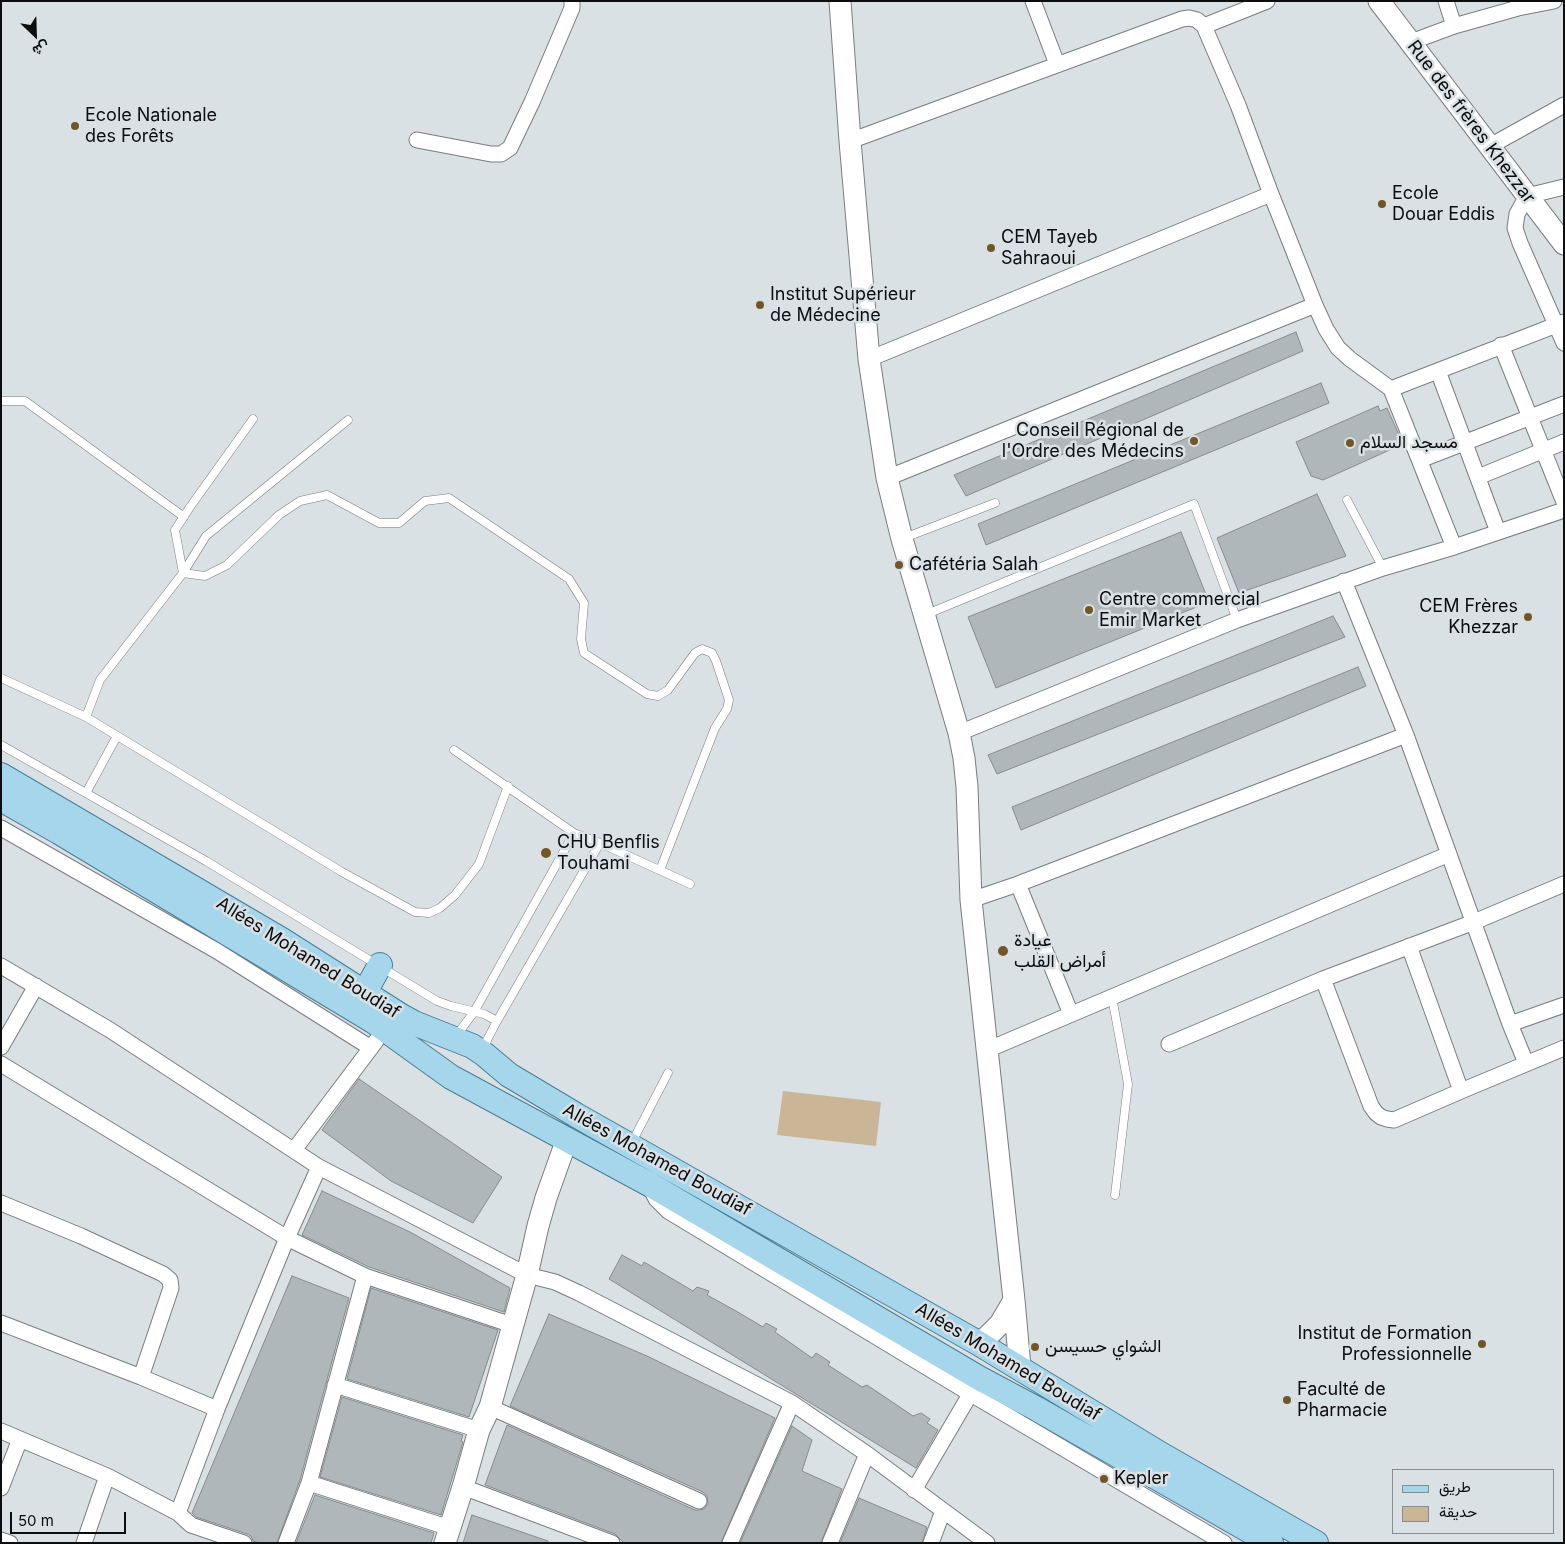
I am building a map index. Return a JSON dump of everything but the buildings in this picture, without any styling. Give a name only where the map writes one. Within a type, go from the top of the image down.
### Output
[{"type":"main road","name":"Allées Mohamed Boudiaf","points":[[1,775],[282,940],[414,1023],[454,1038],[484,1054],[509,1075],[630,1146],[1020,1367],[1162,1455],[1316,1543]]},
{"type":"main road","name":"Allées Mohamed Boudiaf","points":[[1,799],[373,1021],[378,1039],[435,1065],[451,1077],[649,1184],[975,1386],[1037,1409],[1271,1543]]},
{"type":"main road","points":[[365,992],[380,965]]},
{"type":"main road","points":[[435,1065],[444,1049],[454,1038]]},
{"type":"main road","points":[[469,1086],[481,1069],[484,1054]]},
{"type":"street","points":[[417,140],[491,154],[501,154],[510,148],[536,93],[572,8],[572,1]]},
{"type":"street","points":[[840,1],[868,359],[888,478],[902,539],[959,733],[964,758],[967,787],[971,900],[1020,1367]]},
{"type":"street","points":[[1033,1],[1056,64]]},
{"type":"street","points":[[1204,26],[1266,1]]},
{"type":"street","name":"Rue des frères Khezzar","points":[[1379,1],[1564,244]]},
{"type":"street","points":[[1446,1],[1454,26]]},
{"type":"street","points":[[1411,42],[1517,5],[1554,1]]},
{"type":"street","points":[[850,141],[1182,18],[1198,20],[1204,26],[1238,105],[1271,194],[1326,329],[1338,348],[1350,360],[1391,389],[1454,547]]},
{"type":"street","points":[[1490,146],[1564,105]]},
{"type":"street","points":[[1564,187],[1527,196],[1517,214],[1515,228],[1520,243],[1560,323],[1564,343]]},
{"type":"street","points":[[868,359],[1271,194]]},
{"type":"street","points":[[888,478],[1315,305]]},
{"type":"street","points":[[1391,389],[1560,323]]},
{"type":"street","points":[[1501,345],[1564,502]]},
{"type":"street","points":[[1438,371],[1498,532]]},
{"type":"street","points":[[1420,460],[1564,404]]},
{"type":"street","points":[[1478,476],[1564,442]]},
{"type":"street","points":[[959,733],[1237,620],[1344,581],[1564,510]]},
{"type":"street","points":[[1344,581],[1406,736],[1510,1024],[1526,1063]]},
{"type":"street","points":[[971,900],[1018,884],[1406,736]]},
{"type":"street","points":[[1,828],[217,951],[378,1039],[294,1150]]},
{"type":"street","points":[[987,1050],[1448,854]]},
{"type":"street","points":[[1018,884],[1072,1014]]},
{"type":"street","points":[[1169,1044],[1323,979],[1474,922],[1564,884]]},
{"type":"street","points":[[1408,946],[1461,1091]]},
{"type":"street","points":[[1,966],[110,1030],[319,1167],[528,1275],[555,1282],[579,1293],[792,1403],[867,1454],[986,1543]]},
{"type":"street","points":[[1323,979],[1360,1079],[1376,1113],[1387,1120],[1394,1120],[1564,1048]]},
{"type":"street","points":[[1,1047],[36,986]]},
{"type":"street","points":[[1510,1024],[1564,1005]]},
{"type":"street","points":[[1,1064],[287,1238],[365,1276],[512,1325]]},
{"type":"street","points":[[309,1484],[447,1535],[480,1430],[490,1407],[512,1325],[528,1275],[546,1198],[567,1139]]},
{"type":"street","points":[[178,1513],[217,1410],[287,1238],[319,1167]]},
{"type":"street","points":[[1,1203],[81,1236],[163,1274],[170,1280],[171,1288],[142,1378]]},
{"type":"street","points":[[286,1543],[309,1484],[365,1276]]},
{"type":"street","points":[[978,1343],[1000,1324],[1014,1300]]},
{"type":"street","points":[[1,1323],[142,1378],[217,1410]]},
{"type":"street","points":[[335,1385],[480,1430]]},
{"type":"street","points":[[914,1490],[975,1386],[1224,1543],[1235,1522]]},
{"type":"street","points":[[730,1543],[792,1403]]},
{"type":"street","points":[[490,1407],[699,1501]]},
{"type":"street","points":[[1,1431],[107,1476],[178,1513],[191,1525],[244,1543]]},
{"type":"street","points":[[1,1488],[20,1439]]},
{"type":"street","points":[[830,1543],[867,1454]]},
{"type":"street","points":[[84,1543],[107,1476]]},
{"type":"street","points":[[463,1487],[612,1543]]},
{"type":"street","points":[[931,1543],[943,1511]]},
{"type":"street","points":[[1,1540],[10,1543]]},
{"type":"lane","points":[[1,402],[25,402],[184,517]]},
{"type":"lane","points":[[183,573],[175,530],[253,419]]},
{"type":"lane","points":[[86,717],[100,680],[183,573],[206,536],[348,420]]},
{"type":"lane","points":[[183,573],[205,576],[227,566],[279,515],[300,501],[327,495],[379,523],[399,523],[425,501],[449,498],[569,579],[584,603],[581,640],[584,653],[647,694],[658,696],[668,690],[694,653],[702,649],[712,653],[729,700],[727,709],[714,728],[660,870]]},
{"type":"lane","points":[[1347,500],[1383,568]]},
{"type":"lane","points":[[902,539],[995,503]]},
{"type":"lane","points":[[924,615],[1194,504],[1237,620]]},
{"type":"lane","points":[[1,678],[86,717],[342,872],[415,912],[429,913],[440,908],[454,895],[479,864],[508,786]]},
{"type":"lane","points":[[86,793],[117,736]]},
{"type":"lane","points":[[1,745],[206,861],[437,1001],[488,1015],[497,1021]]},
{"type":"lane","points":[[454,750],[574,833],[690,884]]},
{"type":"lane","points":[[454,1038],[474,1012],[574,833]]},
{"type":"lane","points":[[484,1054],[487,1040],[497,1021],[600,843]]},
{"type":"lane","points":[[1112,997],[1128,1084],[1115,1194]]},
{"type":"lane","points":[[630,1146],[668,1073]]},
{"type":"green space","points":[[783,1091],[881,1102],[876,1146],[777,1135]]},
{"type":"place","name":"Ecole Nationale des Forêts","points":[[75,126]]},
{"type":"place","name":"Ecole Douar Eddis","points":[[1382,204]]},
{"type":"place","name":"CEM Tayeb Sahraoui","points":[[991,248]]},
{"type":"place","name":"Institut Supérieur de Médecine","points":[[760,305]]},
{"type":"place","name":"Conseil Régional de l'Ordre des Médecins","points":[[1194,441]]},
{"type":"place","name":"مسجد السلام","points":[[1350,443]]},
{"type":"place","name":"Cafétéria Salah","points":[[899,565]]},
{"type":"place","name":"Centre commercial Emir Market","points":[[1089,610]]},
{"type":"place","name":"CEM Frères Khezzar","points":[[1528,617]]},
{"type":"place","name":"CHU Benflis Touhami","points":[[546,853]]},
{"type":"place","name":"عيادة أمراض القلب","points":[[1003,951]]},
{"type":"place","name":"Institut de Formation Professionnelle","points":[[1482,1344]]},
{"type":"place","name":"الشواي حسيسن","points":[[1035,1347]]},
{"type":"place","name":"Faculté de Pharmacie","points":[[1287,1400]]},
{"type":"place","name":"Kepler","points":[[1104,1479]]}]
